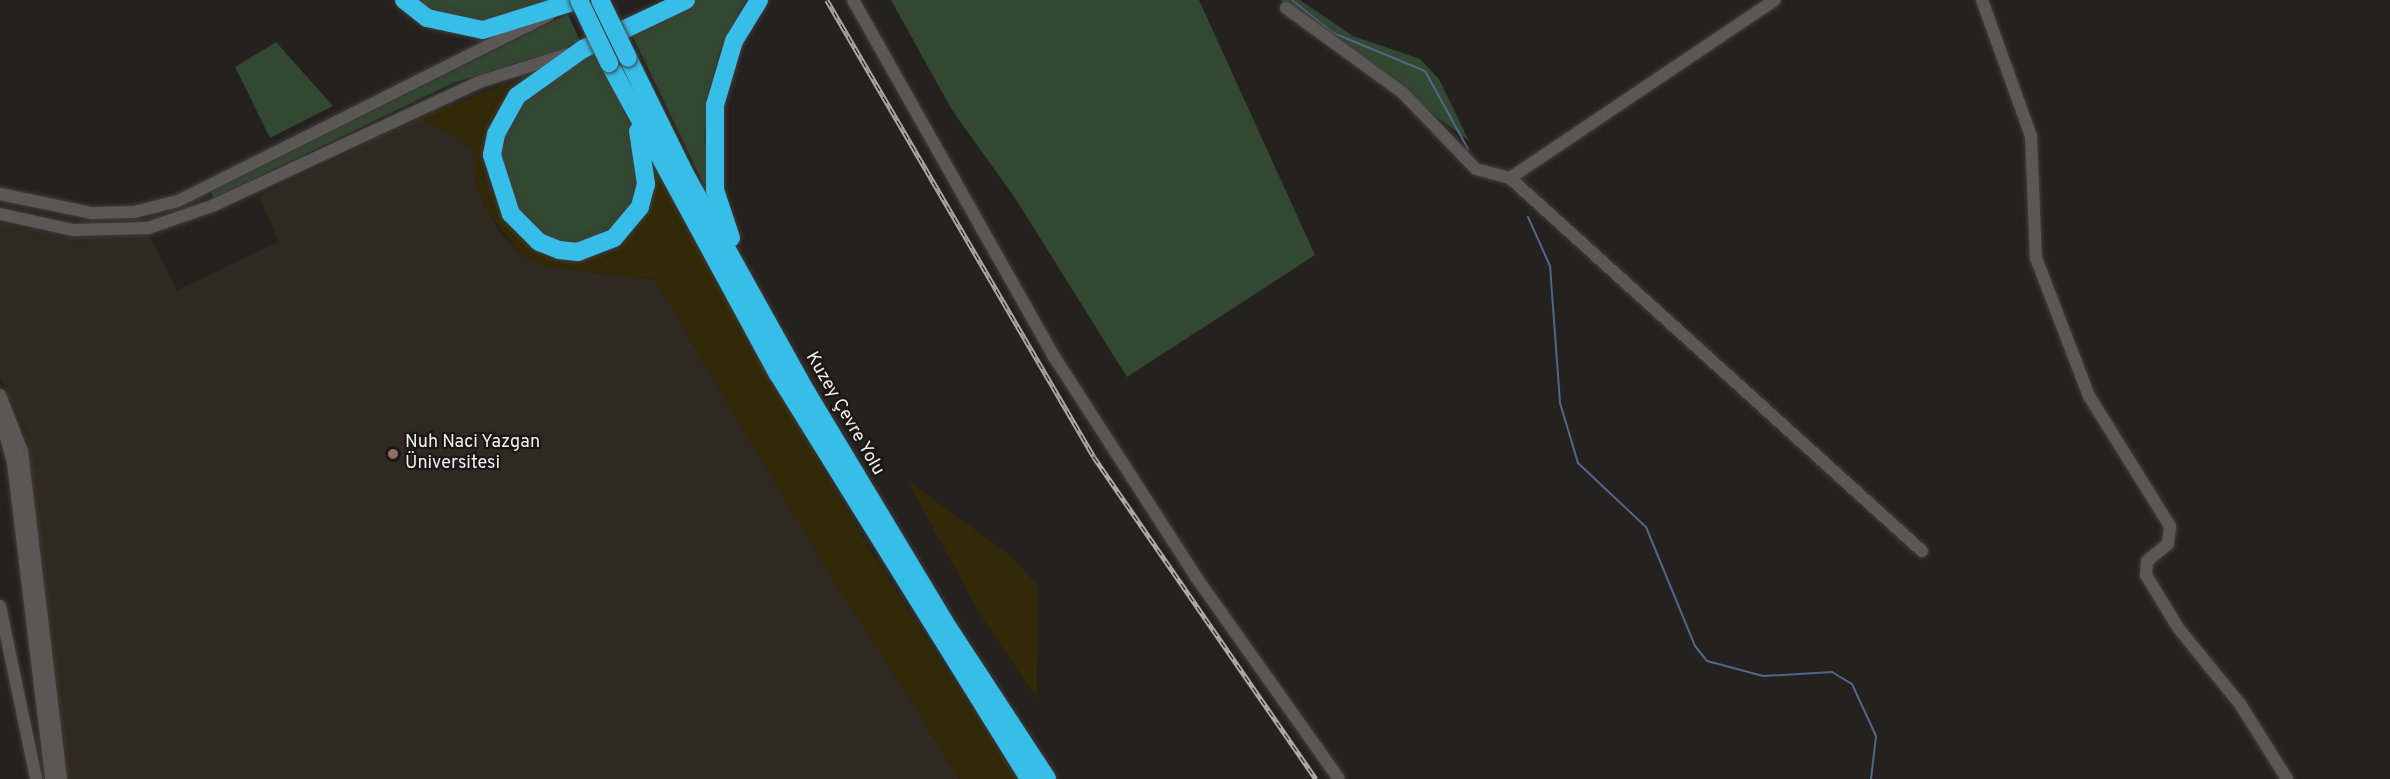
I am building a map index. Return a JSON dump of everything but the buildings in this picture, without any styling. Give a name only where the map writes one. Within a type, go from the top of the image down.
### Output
[{"type":"highway","points":[[404,0],[427,18],[483,30],[559,10],[579,0],[609,63],[646,158],[640,207],[614,238],[578,252],[559,250],[539,242],[511,213],[492,155],[496,134],[517,96],[583,49],[685,0]]},
{"type":"highway","name":"Kuzey Çevre Yolu","points":[[600,0],[686,176],[807,393],[942,620],[1047,779]]},
{"type":"highway","points":[[670,0],[685,0]]},
{"type":"highway","points":[[759,0],[734,41],[719,82],[712,130],[715,190],[740,258],[807,393]]},
{"type":"highway","name":"Kuzey Çevre Yolu","points":[[609,63],[778,374],[1029,779]]},
{"type":"street","points":[[853,0],[1055,358],[1196,577],[1340,779]]},
{"type":"street","points":[[1510,178],[1775,0]]},
{"type":"street","points":[[1982,0],[2031,136],[2036,258],[2089,396],[2170,526],[2168,544],[2147,561],[2146,575],[2179,629],[2240,704],[2287,779]]},
{"type":"street","points":[[1286,8],[1403,93],[1476,169],[1510,178],[1922,551]]},
{"type":"street","points":[[0,194],[80,213],[124,213],[166,205],[559,10]]},
{"type":"street","points":[[0,214],[73,230],[148,228],[212,206],[479,82],[583,49]]},
{"type":"street","points":[[0,395],[21,451],[61,779]]},
{"type":"street","points":[[0,415],[12,451],[51,779]]},
{"type":"street","points":[[0,606],[36,779]]},
{"type":"shaded area","name":"Nuh Naci Yazgan Üniversitesi","points":[[421,117],[473,149],[482,201],[499,232],[522,255],[548,267],[655,280],[817,553],[960,779],[68,779],[26,432],[0,376],[0,223],[68,238],[149,235],[177,290],[279,242],[259,196]]},
{"type":"green space","points":[[411,0],[549,0],[487,21],[454,21]]},
{"type":"green space","points":[[693,0],[746,0],[720,51],[709,91],[704,137],[709,183],[704,185],[630,31]]},
{"type":"green space","points":[[891,0],[1199,0],[1315,255],[1127,377],[1015,198],[952,110]]},
{"type":"green space","points":[[1281,0],[1300,0],[1353,36],[1420,59],[1439,79],[1469,141]]},
{"type":"green space","points":[[568,14],[581,43],[455,82],[214,198],[211,192]]},
{"type":"green space","points":[[276,42],[333,106],[270,138],[235,67]]},
{"type":"green space","points":[[596,52],[634,132],[641,169],[631,205],[616,224],[584,243],[561,244],[524,223],[500,168],[503,134],[532,89]]},
{"type":"sand","points":[[532,74],[485,160],[490,189],[508,224],[545,255],[580,259],[602,254],[620,244],[639,222],[656,166],[720,290],[872,553],[1017,779],[960,779],[817,553],[655,280],[548,267],[522,255],[487,212],[476,183],[473,149],[421,117]]},
{"type":"sand","points":[[907,480],[1011,556],[1038,586],[1037,699],[979,613]]},
{"type":"waterway","points":[[1292,0],[1333,33],[1425,71],[1468,149]]},
{"type":"waterway","points":[[1528,217],[1550,266],[1560,403],[1578,463],[1646,527],[1695,646],[1707,661],[1763,676],[1832,672],[1852,684],[1876,736],[1871,779]]},
{"type":"railway","points":[[827,0],[1094,457],[1316,779]]},
{"type":"place","name":"Nuh Naci Yazgan Üniversitesi","points":[[393,454]]}]
